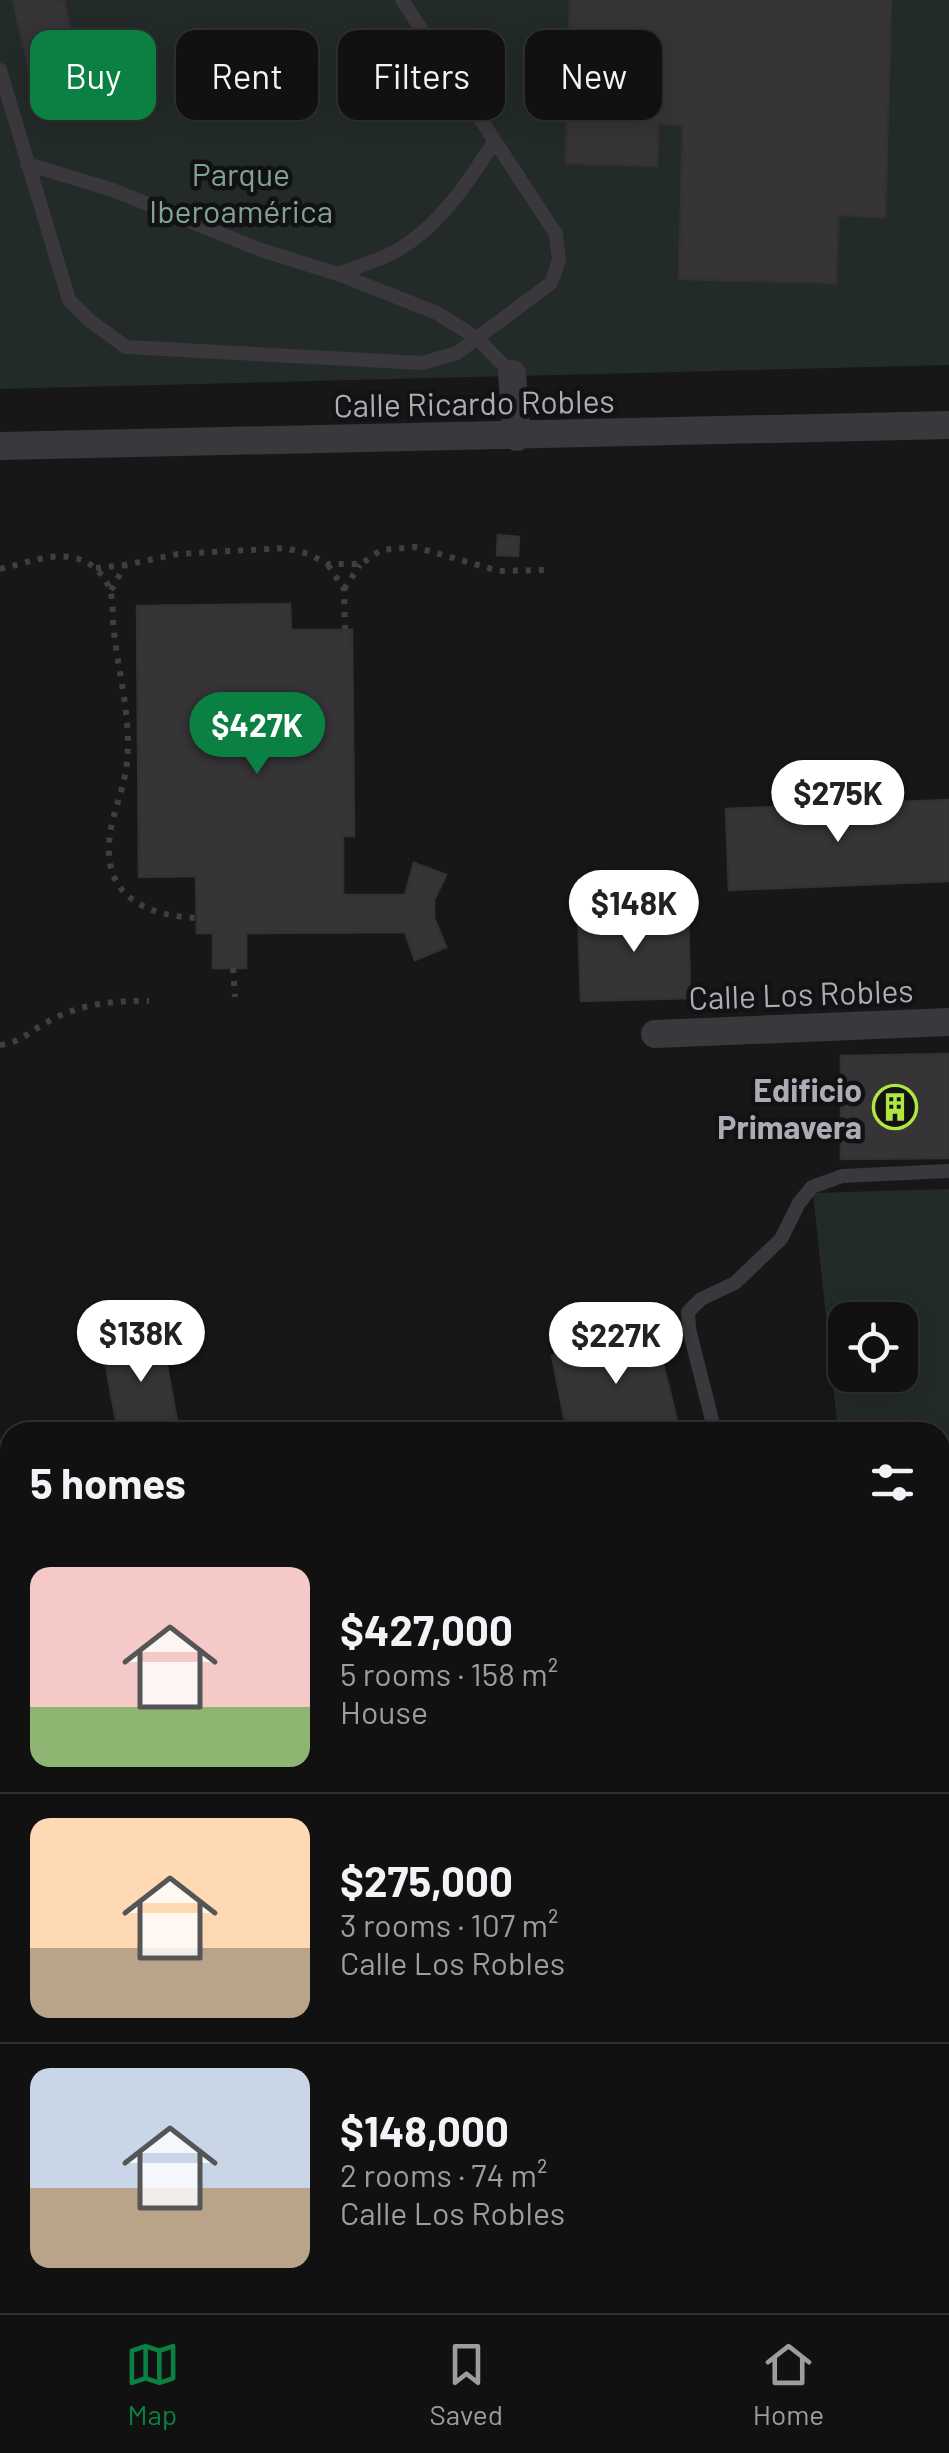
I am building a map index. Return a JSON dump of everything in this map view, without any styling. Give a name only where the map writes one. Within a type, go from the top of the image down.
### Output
[{"type":"street","points":[[512,374],[517,437]]},
{"type":"street","name":"Calle Ricardo Robles","points":[[0,446],[949,425]]},
{"type":"street","name":"Calle Los Robles","points":[[655,1034],[949,1022]]},
{"type":"lane","points":[[0,70],[69,300],[90,321],[126,346],[422,362],[457,353],[551,283],[559,260],[556,234],[402,0]]},
{"type":"lane","points":[[338,274],[396,251],[432,224],[494,142]]},
{"type":"lane","points":[[27,164],[114,190],[261,250],[338,274],[437,313],[477,338],[512,374]]},
{"type":"lane","points":[[712,1422],[688,1312],[701,1300],[735,1284],[781,1240],[799,1203],[812,1187],[842,1176],[949,1171]]},
{"type":"path","points":[[344,589],[361,564],[381,550],[416,547],[499,570],[544,570]]},
{"type":"path","points":[[96,568],[178,554],[285,548],[327,564],[344,589],[346,630]]},
{"type":"path","points":[[0,569],[51,555],[77,558],[96,568],[110,590],[128,733],[126,770],[108,848],[112,865],[120,888],[140,907],[169,917],[196,918]]},
{"type":"path","points":[[327,564],[361,564]]},
{"type":"path","points":[[110,590],[126,565]]},
{"type":"path","points":[[233,968],[235,997]]},
{"type":"path","points":[[0,1045],[20,1042],[48,1022],[76,1010],[112,1000],[149,1001]]},
{"type":"green space","name":"Parque Iberoamérica","points":[[0,0],[949,0],[949,365],[0,389]]},
{"type":"green space","points":[[949,1189],[949,1422],[837,1422],[834,1392],[918,1392],[918,1302],[828,1302],[828,1336],[813,1193]]},
{"type":"building","points":[[13,0],[64,0],[71,30],[30,30],[29,69]]},
{"type":"building","points":[[570,0],[891,0],[885,217],[838,215],[836,283],[679,279],[683,125],[658,124],[657,166],[566,163],[567,120],[662,120],[662,30],[569,30]]},
{"type":"building","points":[[498,535],[519,537],[518,556],[497,555]]},
{"type":"building","points":[[290,604],[291,630],[352,630],[354,836],[343,836],[343,895],[405,895],[414,863],[446,875],[434,900],[434,918],[446,947],[415,960],[405,932],[246,933],[246,968],[213,968],[213,933],[197,933],[196,876],[139,877],[137,606]]},
{"type":"building","points":[[949,800],[949,881],[729,890],[726,809]]},
{"type":"building","points":[[688,910],[690,998],[581,1001],[578,913]]},
{"type":"building","name":"Edificio Primavera","points":[[949,1054],[949,1158],[841,1159],[841,1056]]},
{"type":"building","points":[[654,1328],[678,1422],[565,1422],[552,1356]]},
{"type":"building","points":[[161,1333],[177,1422],[116,1422],[102,1344]]},
{"type":"place","name":"Edificio Primavera","points":[[895,1107]]}]
